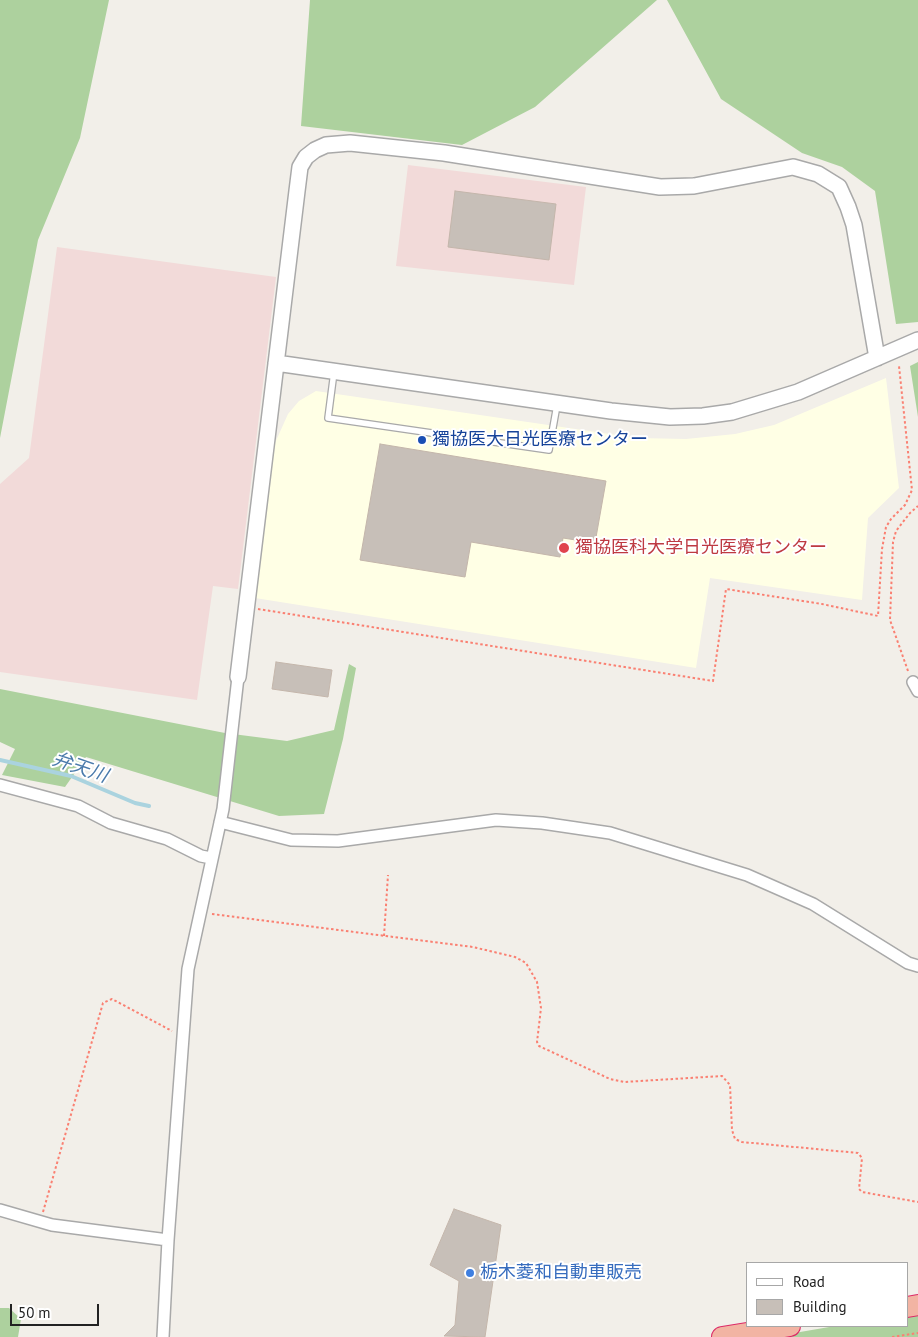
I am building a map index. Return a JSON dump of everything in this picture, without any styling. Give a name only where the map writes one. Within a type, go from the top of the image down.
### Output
[{"type":"highway","points":[[722,1337],[784,1327]]},
{"type":"street","points":[[163,1337],[168,1240],[188,969],[220,822],[300,167],[306,157],[326,145],[350,144],[444,153],[660,187],[694,186],[793,168],[818,174],[839,187],[848,207],[854,226],[877,358]]},
{"type":"street","points":[[276,364],[670,417],[722,413],[758,405],[798,392],[918,340]]},
{"type":"street","points":[[0,785],[78,806],[111,823],[167,838],[201,856],[211,858]]},
{"type":"street","points":[[220,822],[291,840],[338,841],[496,820],[542,823],[610,833],[747,875],[813,904],[908,963],[918,966]]},
{"type":"street","points":[[0,1210],[52,1225],[168,1240]]},
{"type":"lane","points":[[334,372],[328,418],[549,450],[557,403]]},
{"type":"path","points":[[246,608],[713,682],[726,589],[822,604],[878,616],[882,550],[886,527],[890,519],[905,505],[912,490],[899,366]]},
{"type":"path","points":[[915,687],[890,620],[890,594],[893,542],[896,531],[918,506]]},
{"type":"path","points":[[384,936],[388,875]]},
{"type":"path","points":[[199,912],[473,947],[515,957],[526,963],[537,982],[541,1008],[537,1042],[539,1046],[610,1079],[624,1082],[722,1076],[730,1086],[732,1130],[735,1139],[742,1142],[858,1153],[862,1158],[859,1189],[862,1192],[918,1202]]},
{"type":"path","points":[[40,1221],[104,1003],[112,999],[183,1036]]},
{"type":"path","points":[[892,1337],[918,1333]]},
{"type":"shaded area","points":[[408,165],[586,187],[574,285],[396,266]]},
{"type":"shaded area","points":[[57,247],[276,277],[238,589],[213,586],[197,700],[0,672],[0,484],[29,458]]},
{"type":"shaded area","name":"獨協医科大学日光医療センター","points":[[886,378],[899,488],[868,518],[862,600],[710,578],[696,668],[255,598],[275,443],[288,414],[299,401],[316,391],[637,438],[686,439],[735,434],[774,425]]},
{"type":"green space","points":[[0,0],[109,0],[80,138],[38,240],[0,438]]},
{"type":"green space","points":[[310,0],[657,0],[535,107],[462,145],[301,126]]},
{"type":"green space","points":[[667,0],[918,0],[918,322],[896,324],[875,191],[842,167],[802,153],[721,99]]},
{"type":"green space","points":[[918,362],[918,417],[910,366]]},
{"type":"green space","points":[[349,664],[356,668],[343,739],[324,814],[279,816],[86,757],[65,787],[2,775],[15,749],[0,742],[0,689],[225,733],[287,741],[334,730]]},
{"type":"green space","points":[[0,1308],[9,1308],[21,1319],[18,1337],[0,1337]]},
{"type":"green space","points":[[918,1313],[918,1337],[771,1337],[829,1327],[908,1327],[908,1314]]},
{"type":"building","points":[[455,191],[556,204],[549,260],[448,247]]},
{"type":"building","points":[[380,444],[606,481],[595,543],[563,538],[560,557],[471,542],[465,577],[360,560]]},
{"type":"building","points":[[276,662],[332,670],[328,697],[272,689]]},
{"type":"building","name":"栃木菱和自動車販売","points":[[454,1209],[501,1225],[485,1337],[444,1336],[455,1325],[459,1281],[430,1265]]},
{"type":"waterway","name":"弁天川","points":[[0,760],[71,776],[135,803],[149,806]]},
{"type":"place","name":"獨協医大日光医療センター","points":[[422,440]]},
{"type":"place","name":"獨協医科大学日光医療センター","points":[[564,548]]},
{"type":"place","name":"栃木菱和自動車販売","points":[[470,1273]]}]
